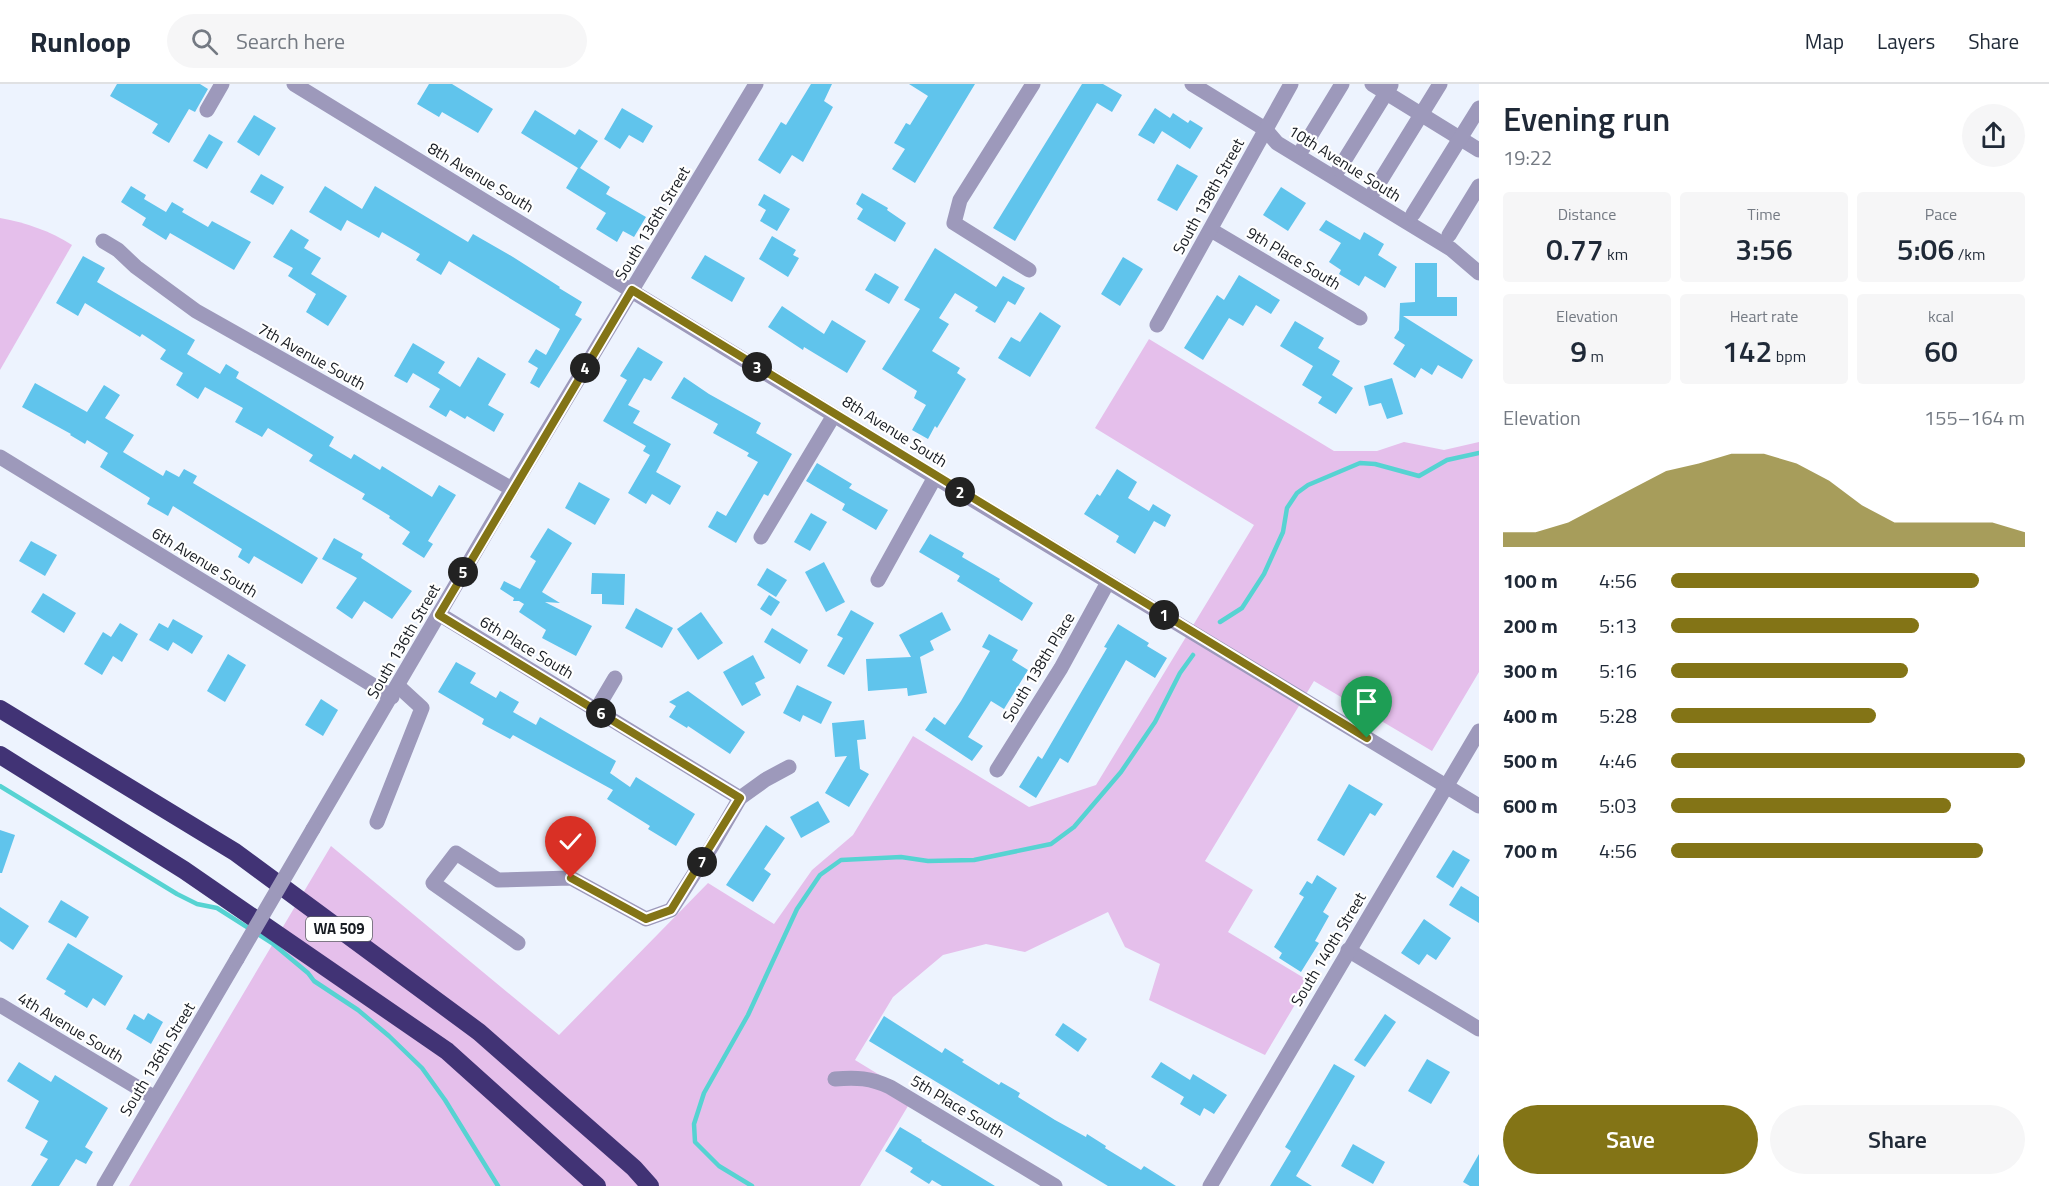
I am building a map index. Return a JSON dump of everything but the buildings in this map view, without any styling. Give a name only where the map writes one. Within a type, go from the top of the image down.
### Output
[{"type":"highway","name":"WA 509","points":[[0,709],[235,852],[479,1032],[634,1168],[650,1186]]},
{"type":"highway","name":"WA 509","points":[[0,755],[184,870],[447,1051],[597,1186]]},
{"type":"street","points":[[207,110],[222,84]]},
{"type":"street","name":"8th Avenue South","points":[[294,84],[935,477],[1479,806]]},
{"type":"street","name":"South 136th Street","points":[[104,1186],[512,489],[756,84]]},
{"type":"street","points":[[1029,270],[954,223],[960,200],[1033,84]]},
{"type":"street","name":"10th Avenue South","points":[[1192,84],[1265,129],[1277,143],[1451,249],[1479,273]]},
{"type":"street","name":"South 138th Street","points":[[1157,326],[1291,84]]},
{"type":"street","points":[[1303,148],[1342,84]]},
{"type":"street","points":[[1372,84],[1389,88],[1422,114],[1479,150]]},
{"type":"street","points":[[1374,191],[1440,84]]},
{"type":"street","points":[[1339,169],[1389,88]]},
{"type":"street","points":[[1413,214],[1479,108]]},
{"type":"street","points":[[1449,235],[1479,186]]},
{"type":"street","name":"9th Place South","points":[[1211,230],[1360,318]]},
{"type":"street","name":"7th Avenue South","points":[[103,241],[118,250],[136,267],[196,311],[512,489]]},
{"type":"street","points":[[760,537],[834,415]]},
{"type":"street","name":"6th Avenue South","points":[[0,457],[422,708],[377,822]]},
{"type":"street","points":[[878,580],[935,477]]},
{"type":"street","name":"South 138th Place","points":[[997,770],[1061,668],[1108,582]]},
{"type":"street","name":"6th Place South","points":[[439,615],[740,798]]},
{"type":"street","points":[[596,710],[615,678]]},
{"type":"street","name":"South 140th Street","points":[[1210,1186],[1479,731]]},
{"type":"street","points":[[518,943],[433,883],[456,853],[498,880],[571,878],[646,919],[671,910],[740,798],[765,780],[789,767]]},
{"type":"street","points":[[1348,950],[1479,1029]]},
{"type":"street","name":"4th Avenue South","points":[[0,1005],[155,1098]]},
{"type":"street","name":"5th Place South","points":[[835,1079],[858,1077],[875,1080],[890,1087],[1055,1186]]},
{"type":"shaded area","points":[[0,218],[38,228],[72,245],[0,370]]},
{"type":"shaded area","points":[[1149,339],[1334,451],[1377,451],[1404,442],[1444,450],[1479,442],[1479,672],[1432,751],[1314,681],[1205,861],[1253,890],[1228,932],[1309,981],[1265,1055],[1149,1000],[1160,964],[1125,947],[1108,912],[1025,952],[986,944],[943,955],[893,997],[855,1060],[914,1096],[860,1186],[129,1186],[331,846],[559,1035],[708,883],[774,924],[812,870],[853,835],[913,736],[1029,807],[1096,785],[1254,525],[1095,428]]},
{"type":"waterway","points":[[1220,622],[1242,608],[1264,574],[1283,532],[1287,508],[1297,493],[1308,485],[1360,463],[1375,464],[1419,476],[1447,460],[1479,453]]},
{"type":"waterway","points":[[752,1186],[719,1166],[695,1142],[694,1124],[704,1093],[748,1015],[797,909],[820,875],[841,860],[901,857],[928,861],[974,860],[1051,844],[1074,827],[1121,772],[1155,722],[1180,673],[1193,655]]},
{"type":"waterway","points":[[0,786],[177,894],[197,904],[217,908],[272,943],[308,973],[314,981],[358,1010],[422,1068],[445,1100],[498,1186]]},
{"type":"route","points":[[571,878],[646,919],[671,910],[740,798],[439,615],[632,290],[935,477],[1367,738]]}]
